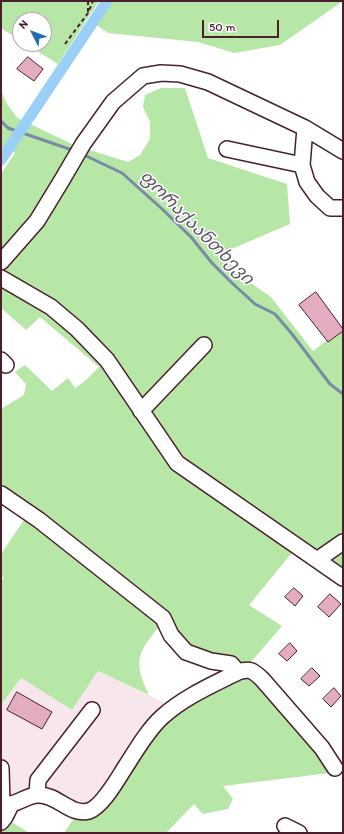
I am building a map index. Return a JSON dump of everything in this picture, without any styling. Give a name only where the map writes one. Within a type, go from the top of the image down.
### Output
[{"type":"street","points":[[1,262],[37,221],[83,144],[113,102],[143,76],[161,73],[180,74],[208,82],[305,128],[343,150]]},
{"type":"street","points":[[305,128],[302,165],[307,182],[316,196],[330,208],[343,208]]},
{"type":"street","points":[[227,149],[302,165]]},
{"type":"street","points":[[1,278],[51,308],[77,329],[107,360],[177,463],[343,578]]},
{"type":"street","points":[[141,411],[204,345]]},
{"type":"street","points":[[1,494],[39,520],[163,618],[170,635],[186,652],[211,661],[231,664],[238,672]]},
{"type":"street","points":[[317,560],[343,542]]},
{"type":"street","points":[[5,804],[37,794],[46,795],[79,812],[90,810],[101,802],[145,736],[162,717],[193,695],[238,672],[246,670],[252,670],[262,679],[322,748],[335,768]]},
{"type":"street","points":[[37,794],[38,780],[92,710]]},
{"type":"street","points":[[1,768],[5,804],[1,822]]},
{"type":"street","points":[[285,826],[299,833]]},
{"type":"path","points":[[88,1],[88,13]]},
{"type":"path","points":[[65,44],[88,13],[93,1]]},
{"type":"shaded area","points":[[98,671],[171,706],[111,784],[85,807],[1,797],[1,705],[21,678],[72,710]]},
{"type":"green space","points":[[1,1],[99,1],[58,64],[39,52],[52,52],[52,12],[12,12],[12,35],[1,28]]},
{"type":"green space","points":[[111,1],[343,1],[280,45],[234,53],[198,42],[108,33],[95,24]]},
{"type":"green space","points":[[161,88],[185,88],[208,158],[287,184],[290,224],[222,253],[241,276],[271,297],[313,351],[343,328],[343,572],[178,459],[110,357],[9,276],[5,269],[31,221],[1,251],[1,174],[15,153],[3,147],[1,149],[1,89],[8,105],[18,118],[74,145],[128,162],[140,155],[150,139],[150,122],[143,107],[145,95]]},
{"type":"green space","points":[[1,282],[47,308],[99,356],[148,432],[295,549],[249,605],[282,626],[250,663],[215,659],[193,651],[1,488],[1,409],[24,395],[26,384],[15,372],[25,365],[52,391],[68,378],[75,388],[85,381],[99,367],[40,317],[26,330],[1,308]]},
{"type":"green space","points":[[26,517],[160,625],[146,643],[140,658],[139,665],[149,695],[98,671],[72,710],[21,678],[1,705],[1,582],[4,578],[1,576],[1,554]]},
{"type":"green space","points":[[248,674],[320,752],[330,773],[223,786],[233,799],[228,809],[203,814],[194,804],[166,833],[64,833],[74,818],[87,819],[99,813],[165,720],[190,701]]},
{"type":"green space","points":[[10,821],[29,833],[1,833]]},
{"type":"building","points":[[28,57],[43,69],[34,81],[17,69]]},
{"type":"building","points":[[316,292],[343,329],[343,331],[328,342],[299,305]]},
{"type":"building","points":[[294,588],[303,596],[295,606],[285,597]]},
{"type":"building","points":[[330,594],[341,604],[329,617],[318,607]]},
{"type":"building","points":[[290,643],[297,651],[287,661],[279,654]]},
{"type":"building","points":[[312,668],[320,676],[309,686],[301,679]]},
{"type":"building","points":[[334,688],[341,696],[331,707],[323,699]]},
{"type":"building","points":[[17,692],[52,712],[42,729],[7,710]]},
{"type":"waterway","points":[[1,160],[107,1]]},
{"type":"waterway","name":"ფორაქაანთხევი","points":[[1,121],[8,128],[75,151]]},
{"type":"waterway","name":"ფორაქაანთხევი","points":[[82,154],[122,173],[161,208],[191,237],[212,263],[232,283],[255,304],[275,314],[330,384],[343,394]]}]
